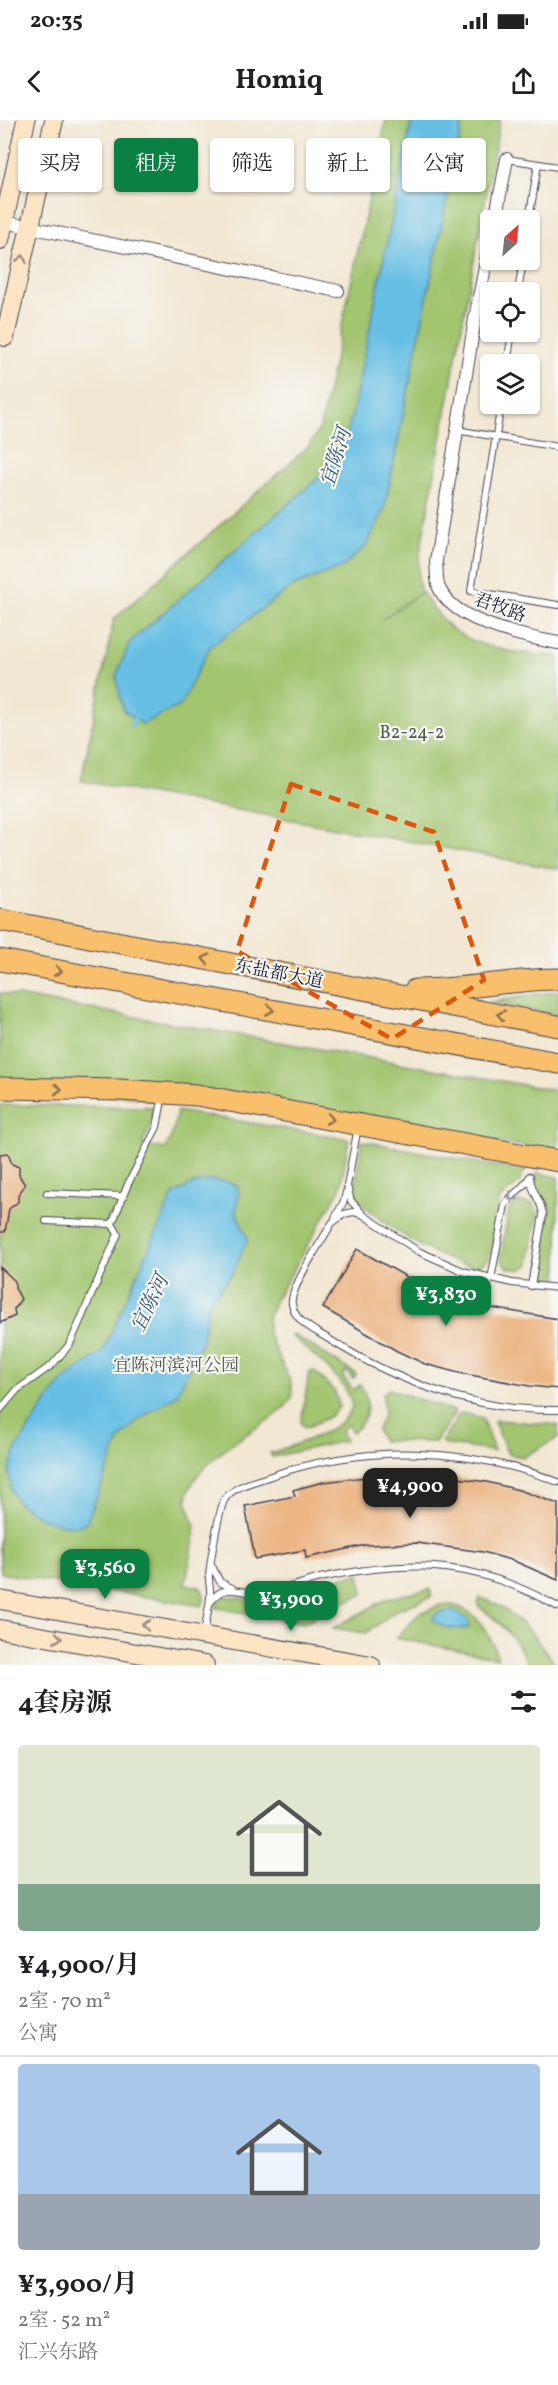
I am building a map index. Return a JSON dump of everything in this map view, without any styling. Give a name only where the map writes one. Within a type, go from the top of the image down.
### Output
[{"type":"highway","name":"东盐都大道","points":[[0,920],[558,1026]]},
{"type":"highway","name":"东盐都大道","points":[[0,960],[558,1063]]},
{"type":"highway","points":[[358,988],[442,990],[496,983],[558,979]]},
{"type":"highway","points":[[0,1088],[163,1092],[217,1099],[358,1124],[531,1166],[558,1161]]},
{"type":"main road","points":[[1,228],[26,120]]},
{"type":"main road","points":[[5,337],[54,120]]},
{"type":"main road","points":[[0,1600],[371,1665]]},
{"type":"main road","points":[[0,1629],[205,1665]]},
{"type":"street","points":[[497,210],[507,159]]},
{"type":"street","points":[[1,228],[29,227],[338,291]]},
{"type":"street","points":[[456,430],[485,270]]},
{"type":"street","name":"君牧路","points":[[456,430],[436,561],[439,588],[460,612],[521,635],[558,643]]},
{"type":"lane","points":[[507,159],[558,167]]},
{"type":"lane","points":[[531,210],[538,164]]},
{"type":"lane","points":[[499,414],[471,591],[558,605]]},
{"type":"lane","points":[[456,430],[558,447]]},
{"type":"lane","points":[[112,1224],[123,1196],[157,1127],[163,1092]]},
{"type":"lane","points":[[358,1124],[344,1201],[293,1293],[292,1306],[302,1321],[367,1361],[430,1389],[492,1405],[558,1410]]},
{"type":"lane","points":[[491,1279],[505,1204],[523,1187],[531,1166]]},
{"type":"lane","points":[[531,1166],[531,1188],[540,1201],[543,1215],[531,1286]]},
{"type":"lane","points":[[347,1186],[351,1201],[367,1217]]},
{"type":"lane","points":[[47,1193],[123,1196]]},
{"type":"lane","points":[[332,1223],[348,1213],[362,1214],[395,1238],[427,1256],[463,1271],[491,1279],[558,1288]]},
{"type":"lane","points":[[46,1221],[112,1224]]},
{"type":"lane","points":[[0,1410],[17,1390],[52,1365],[70,1344],[118,1234],[112,1224]]},
{"type":"lane","points":[[204,1635],[211,1595],[209,1579],[211,1562],[221,1507],[231,1492],[272,1475],[316,1463],[375,1455],[421,1454],[493,1463],[558,1482]]},
{"type":"lane","points":[[211,1562],[214,1574],[220,1582],[235,1589],[262,1593],[344,1573],[394,1566],[461,1569],[497,1579],[558,1607]]},
{"type":"lane","points":[[209,1607],[219,1593],[235,1589]]},
{"type":"highlighted area","points":[[291,784],[434,832],[484,980],[392,1039],[237,951]]},
{"type":"green space","name":"B2-24-2","points":[[386,120],[500,120],[483,210],[480,210],[480,228],[420,553],[418,579],[421,592],[381,620],[422,592],[445,623],[466,638],[505,650],[558,657],[558,869],[81,781],[114,619],[308,447],[320,428],[371,192],[390,192],[390,138],[382,138]]},
{"type":"green space","points":[[558,991],[558,1015],[490,1002]]},
{"type":"green space","points":[[0,993],[558,1091],[558,1150],[0,1081]]},
{"type":"green space","name":"宜陈河滨河公园","points":[[0,1105],[153,1107],[151,1126],[142,1144],[165,1149],[173,1132],[177,1111],[349,1139],[340,1189],[274,1301],[268,1318],[268,1334],[291,1383],[292,1397],[280,1412],[235,1442],[206,1466],[188,1494],[187,1503],[195,1529],[185,1584],[200,1587],[204,1596],[202,1606],[0,1573]]},
{"type":"green space","points":[[362,1141],[524,1171],[517,1185],[499,1201],[487,1261],[476,1267],[444,1258],[413,1242],[359,1201],[354,1195],[354,1189]]},
{"type":"green space","points":[[537,1173],[558,1177],[558,1282],[548,1279],[541,1269],[550,1207],[535,1183]]},
{"type":"green space","points":[[517,1202],[532,1204],[538,1213],[529,1263],[525,1268],[519,1270],[507,1267],[502,1262],[501,1255],[509,1209]]},
{"type":"green space","points":[[292,1334],[356,1374],[353,1379],[346,1371],[342,1375],[353,1390],[360,1385],[364,1391],[366,1411],[362,1422],[352,1432],[348,1425],[341,1430],[345,1441],[272,1457],[270,1453],[304,1442],[329,1430],[347,1416],[352,1407],[350,1397],[337,1378],[291,1336]]},
{"type":"green space","points":[[314,1371],[335,1392],[339,1407],[329,1417],[305,1428],[301,1423],[309,1373]]},
{"type":"green space","points":[[389,1389],[454,1411],[435,1442],[382,1441],[377,1430],[384,1413],[383,1394]]},
{"type":"green space","points":[[462,1413],[482,1418],[494,1451],[443,1444],[442,1441]]},
{"type":"green space","points":[[495,1420],[558,1425],[558,1438],[523,1457],[508,1454]]},
{"type":"green space","points":[[360,1574],[363,1594],[304,1623],[216,1608],[218,1600],[224,1596],[260,1601],[261,1597]]},
{"type":"green space","points":[[430,1589],[431,1597],[397,1610],[366,1633],[333,1628],[389,1598]]},
{"type":"green space","points":[[480,1598],[503,1608],[513,1616],[541,1645],[556,1665],[528,1664],[508,1632],[478,1606]]},
{"type":"green space","points":[[441,1605],[452,1605],[471,1613],[490,1638],[498,1658],[396,1638],[419,1614]]},
{"type":"water","points":[[412,120],[463,120],[459,138],[408,138]]},
{"type":"water","points":[[402,169],[402,192],[448,192],[384,510],[366,546],[344,566],[292,587],[210,647],[180,706],[142,724],[123,710],[116,676],[130,642],[324,473],[342,451],[352,415]]},
{"type":"water","points":[[211,1180],[228,1182],[237,1186],[239,1192],[236,1212],[248,1239],[232,1274],[209,1302],[202,1341],[177,1395],[139,1419],[119,1440],[87,1522],[78,1526],[62,1525],[39,1517],[17,1502],[11,1490],[9,1470],[17,1447],[52,1394],[65,1379],[103,1351],[173,1195],[193,1184]]},
{"type":"water","points":[[453,1611],[466,1619],[470,1627],[450,1628],[432,1620],[438,1614]]},
{"type":"building","points":[[8,1153],[12,1164],[19,1167],[19,1175],[25,1185],[18,1195],[18,1202],[9,1209],[5,1232],[0,1232],[0,1154]]},
{"type":"building","points":[[357,1249],[430,1290],[461,1303],[558,1319],[558,1389],[459,1373],[425,1364],[397,1351],[323,1308]]},
{"type":"building","points":[[0,1267],[15,1281],[15,1288],[21,1299],[14,1309],[15,1316],[0,1323]]},
{"type":"building","points":[[392,1474],[436,1475],[487,1482],[519,1490],[558,1504],[558,1580],[514,1561],[483,1552],[417,1543],[366,1545],[306,1558],[305,1550],[255,1559],[245,1506],[295,1496],[293,1490],[323,1482]]},
{"type":"waterway","name":"宜陈河","points":[[131,726],[137,714]]}]
